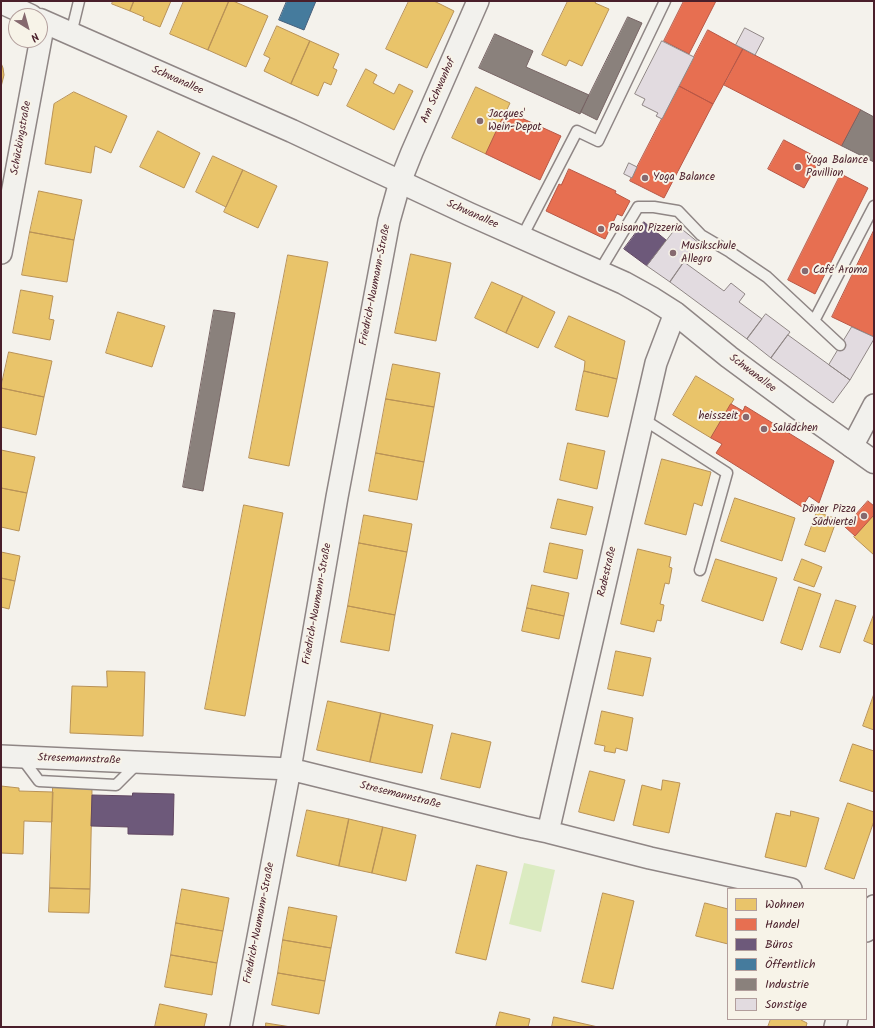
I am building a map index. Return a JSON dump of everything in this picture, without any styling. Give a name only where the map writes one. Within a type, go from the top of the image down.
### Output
[{"type":"main road","name":"Schwanallee","points":[[3,2],[15,8]]},
{"type":"main road","name":"Schwanallee","points":[[48,24],[292,131],[400,182],[624,283],[675,313],[730,357],[802,411],[874,462]]},
{"type":"street","name":"Am Schwanhof","points":[[400,182],[478,1]]},
{"type":"street","name":"Schückingstraße","points":[[1,253],[34,48]]},
{"type":"street","name":"Friedrich-Naumann-Straße","points":[[240,1027],[290,769],[336,497],[383,249],[400,182]]},
{"type":"street","name":"Radestraße","points":[[548,832],[656,363],[675,313]]},
{"type":"street","points":[[852,447],[874,405]]},
{"type":"street","name":"Stresemannstraße","points":[[11,757],[290,769],[650,858],[786,888]]},
{"type":"street","points":[[867,926],[871,906]]},
{"type":"lane","points":[[71,34],[80,1]]},
{"type":"lane","points":[[522,237],[577,131],[598,140],[665,1]]},
{"type":"lane","points":[[814,321],[874,206]]},
{"type":"lane","points":[[599,272],[638,207],[654,207],[678,211],[701,235],[730,252],[767,277],[840,345]]},
{"type":"lane","points":[[643,419],[727,473],[700,570]]},
{"type":"green space","points":[[524,863],[555,870],[541,932],[509,924]]},
{"type":"building: Wohnen","points":[[113,1],[134,1],[130,11],[112,4]]},
{"type":"building: Wohnen","points":[[134,1],[171,1],[160,27],[143,20],[144,17],[130,11]]},
{"type":"building: Wohnen","points":[[184,1],[229,1],[208,50],[170,34]]},
{"type":"building: Wohnen","points":[[229,1],[233,1],[268,16],[246,67],[208,50]]},
{"type":"building: Wohnen","points":[[409,1],[434,1],[454,11],[427,68],[386,49]]},
{"type":"building: Wohnen","points":[[568,1],[596,1],[595,3],[609,9],[582,66],[569,60],[566,66],[542,55]]},
{"type":"building: Wohnen","points":[[277,26],[310,41],[291,84],[264,71],[270,58],[264,55]]},
{"type":"building: Wohnen","points":[[310,41],[339,54],[333,68],[337,70],[331,85],[324,82],[318,96],[291,84]]},
{"type":"building: Wohnen","points":[[1,63],[4,75],[1,87]]},
{"type":"building: Wohnen","points":[[366,69],[377,75],[373,83],[394,94],[399,84],[413,91],[394,130],[347,106]]},
{"type":"building: Wohnen","points":[[476,87],[510,103],[486,154],[452,138]]},
{"type":"building: Wohnen","points":[[74,92],[127,116],[111,153],[95,146],[91,173],[45,164],[54,104]]},
{"type":"building: Wohnen","points":[[158,131],[200,153],[184,188],[140,167]]},
{"type":"building: Wohnen","points":[[213,156],[243,170],[226,207],[196,192]]},
{"type":"building: Wohnen","points":[[243,170],[277,186],[258,228],[224,212]]},
{"type":"building: Wohnen","points":[[39,191],[82,200],[74,240],[30,232]]},
{"type":"building: Wohnen","points":[[30,232],[74,240],[67,282],[22,275]]},
{"type":"building: Wohnen","points":[[411,254],[451,263],[436,341],[395,333]]},
{"type":"building: Wohnen","points":[[288,255],[328,262],[289,466],[249,458]]},
{"type":"building: Wohnen","points":[[492,282],[523,296],[506,333],[475,318]]},
{"type":"building: Wohnen","points":[[21,290],[53,296],[49,319],[54,320],[50,340],[13,333]]},
{"type":"building: Wohnen","points":[[523,296],[555,312],[538,348],[506,333]]},
{"type":"building: Wohnen","points":[[118,312],[165,326],[152,367],[106,353]]},
{"type":"building: Wohnen","points":[[569,316],[625,341],[617,379],[584,371],[585,361],[555,347]]},
{"type":"building: Wohnen","points":[[9,352],[52,361],[44,397],[1,388]]},
{"type":"building: Wohnen","points":[[393,364],[440,373],[434,407],[386,399]]},
{"type":"building: Wohnen","points":[[584,371],[617,379],[608,417],[576,410]]},
{"type":"building: Wohnen","points":[[696,376],[734,399],[711,438],[673,415]]},
{"type":"building: Wohnen","points":[[1,388],[44,397],[36,435],[1,427]]},
{"type":"building: Wohnen","points":[[386,399],[434,407],[424,462],[376,453]]},
{"type":"building: Wohnen","points":[[568,443],[605,451],[597,489],[560,480]]},
{"type":"building: Wohnen","points":[[1,450],[35,457],[27,493],[1,488]]},
{"type":"building: Wohnen","points":[[376,453],[424,462],[417,500],[369,491]]},
{"type":"building: Wohnen","points":[[662,459],[711,472],[702,506],[694,503],[686,535],[645,524]]},
{"type":"building: Wohnen","points":[[1,488],[27,493],[19,531],[1,527]]},
{"type":"building: Wohnen","points":[[735,498],[795,518],[782,561],[721,541]]},
{"type":"building: Wohnen","points":[[558,499],[593,507],[586,535],[551,528]]},
{"type":"building: Wohnen","points":[[244,505],[283,513],[245,716],[205,709]]},
{"type":"building: Wohnen","points":[[817,512],[837,519],[825,552],[805,545]]},
{"type":"building: Wohnen","points":[[364,515],[412,524],[407,552],[359,543]]},
{"type":"building: Wohnen","points":[[874,515],[874,555],[854,537]]},
{"type":"building: Wohnen","points":[[359,543],[407,552],[395,615],[348,606]]},
{"type":"building: Wohnen","points":[[550,543],[583,550],[577,579],[544,572]]},
{"type":"building: Wohnen","points":[[638,549],[671,557],[669,567],[672,568],[669,584],[665,583],[660,604],[664,605],[661,621],[657,620],[654,632],[621,624]]},
{"type":"building: Wohnen","points":[[1,552],[20,556],[15,581],[1,578]]},
{"type":"building: Wohnen","points":[[716,559],[777,578],[763,621],[702,601]]},
{"type":"building: Wohnen","points":[[802,559],[822,567],[814,587],[794,580]]},
{"type":"building: Wohnen","points":[[1,578],[15,581],[9,609],[1,607]]},
{"type":"building: Wohnen","points":[[532,585],[569,593],[564,616],[527,608]]},
{"type":"building: Wohnen","points":[[799,587],[821,594],[802,650],[781,643]]},
{"type":"building: Wohnen","points":[[836,600],[856,606],[840,653],[820,647]]},
{"type":"building: Wohnen","points":[[348,606],[395,615],[389,651],[341,642]]},
{"type":"building: Wohnen","points":[[527,608],[564,616],[559,639],[522,631]]},
{"type":"building: Wohnen","points":[[874,614],[874,645],[864,641]]},
{"type":"building: Wohnen","points":[[616,651],[651,658],[643,696],[608,689]]},
{"type":"building: Wohnen","points":[[107,671],[145,672],[143,736],[70,733],[72,686],[107,687]]},
{"type":"building: Wohnen","points":[[874,694],[874,730],[863,726]]},
{"type":"building: Wohnen","points":[[328,701],[381,713],[370,762],[317,750]]},
{"type":"building: Wohnen","points":[[602,711],[633,718],[627,751],[616,748],[615,753],[604,751],[605,746],[595,744]]},
{"type":"building: Wohnen","points":[[381,713],[433,725],[422,773],[370,762]]},
{"type":"building: Wohnen","points":[[452,733],[491,742],[480,788],[441,779]]},
{"type":"building: Wohnen","points":[[853,744],[874,751],[874,792],[840,781]]},
{"type":"building: Wohnen","points":[[590,771],[625,780],[614,821],[579,812]]},
{"type":"building: Wohnen","points":[[663,780],[680,783],[669,833],[633,825],[642,785],[661,790]]},
{"type":"building: Wohnen","points":[[1,786],[19,788],[19,791],[53,792],[52,822],[24,821],[23,854],[1,853]]},
{"type":"building: Wohnen","points":[[53,787],[92,789],[90,889],[50,888]]},
{"type":"building: Wohnen","points":[[848,803],[874,812],[874,821],[854,879],[825,869]]},
{"type":"building: Wohnen","points":[[307,810],[349,819],[339,866],[297,856]]},
{"type":"building: Wohnen","points":[[791,811],[819,818],[806,867],[765,857],[776,813],[790,816]]},
{"type":"building: Wohnen","points":[[349,819],[383,827],[372,873],[339,866]]},
{"type":"building: Wohnen","points":[[383,827],[416,835],[406,881],[372,873]]},
{"type":"building: Wohnen","points":[[477,865],[507,872],[486,960],[456,953]]},
{"type":"building: Wohnen","points":[[50,888],[90,889],[89,913],[49,912]]},
{"type":"building: Wohnen","points":[[182,889],[229,898],[223,931],[176,923]]},
{"type":"building: Wohnen","points":[[603,893],[634,901],[613,989],[582,982]]},
{"type":"building: Wohnen","points":[[705,903],[727,909],[727,944],[696,936]]},
{"type":"building: Wohnen","points":[[289,907],[337,916],[331,948],[283,940]]},
{"type":"building: Wohnen","points":[[176,923],[223,931],[217,963],[171,955]]},
{"type":"building: Wohnen","points":[[283,940],[331,948],[325,981],[278,973]]},
{"type":"building: Wohnen","points":[[171,955],[217,963],[212,995],[165,987]]},
{"type":"building: Wohnen","points":[[278,973],[325,981],[319,1014],[272,1005]]},
{"type":"building: Wohnen","points":[[160,1004],[207,1014],[204,1027],[155,1027]]},
{"type":"building: Wohnen","points":[[500,1012],[530,1019],[528,1027],[496,1027]]},
{"type":"building: Wohnen","points":[[554,1017],[598,1027],[552,1027]]},
{"type":"building: Wohnen","points":[[771,1020],[801,1020],[807,1023],[806,1027],[768,1027]]},
{"type":"building: Wohnen","points":[[266,1023],[291,1027],[266,1027]]},
{"type":"building: Handel","points":[[684,1],[716,1],[689,54],[664,41]]},
{"type":"building: Handel","points":[[708,30],[743,49],[713,104],[679,86]]},
{"type":"building: Handel","points":[[743,49],[861,110],[842,146],[724,85]]},
{"type":"building: Handel","points":[[679,86],[713,104],[664,198],[630,181]]},
{"type":"building: Handel","points":[[506,111],[561,136],[540,180],[486,154]]},
{"type":"building: Handel","points":[[784,140],[820,159],[804,188],[768,169]]},
{"type":"building: Handel","points":[[569,169],[616,191],[615,193],[630,201],[622,216],[617,214],[605,239],[546,211],[559,184],[561,185]]},
{"type":"building: Handel","points":[[841,174],[868,188],[815,294],[788,280]]},
{"type":"building: Handel","points":[[874,230],[874,337],[832,317]]},
{"type":"building: Handel","points":[[731,404],[743,411],[745,406],[834,461],[819,503],[809,496],[802,507],[716,453],[722,444],[711,438]]},
{"type":"building: Handel","points":[[868,501],[874,506],[874,515],[855,536],[845,527]]},
{"type":"building: Büros","points":[[644,222],[666,240],[647,266],[624,249]]},
{"type":"building: Büros","points":[[133,793],[174,794],[173,835],[128,834],[128,827],[91,826],[92,795],[132,796]]},
{"type":"building: Öffentlich","points":[[287,1],[316,1],[304,30],[279,20]]},
{"type":"building: Industrie","points":[[628,17],[642,23],[597,120],[581,112]]},
{"type":"building: Industrie","points":[[495,34],[533,51],[526,67],[589,95],[580,114],[479,68]]},
{"type":"building: Industrie","points":[[861,110],[874,117],[874,162],[842,146]]},
{"type":"building: Industrie","points":[[214,310],[235,313],[203,491],[183,487]]},
{"type":"building: Sonstige","points":[[745,28],[764,38],[755,55],[736,45]]},
{"type":"building: Sonstige","points":[[662,41],[694,57],[662,119],[656,116],[658,113],[642,105],[645,99],[635,94]]},
{"type":"building: Sonstige","points":[[629,163],[637,167],[632,178],[624,174]]},
{"type":"building: Sonstige","name":"Musikschule Allegro","points":[[678,226],[699,243],[697,243],[670,282],[647,266]]},
{"type":"building: Sonstige","points":[[684,262],[724,291],[731,283],[745,294],[739,302],[762,319],[747,339],[670,282]]},
{"type":"building: Sonstige","points":[[766,314],[790,332],[771,358],[747,339]]},
{"type":"building: Sonstige","points":[[852,327],[874,337],[874,339],[850,380],[829,365]]},
{"type":"building: Sonstige","points":[[788,335],[850,380],[833,403],[771,358]]},
{"type":"place","name":"Jacques' Wein-Depot","points":[[480,121]]},
{"type":"place","name":"Yoga Balance Pavillion","points":[[798,167]]},
{"type":"place","name":"Yoga Balance","points":[[645,178]]},
{"type":"place","name":"Paisano Pizzeria","points":[[601,229]]},
{"type":"place","name":"Musikschule Allegro","points":[[673,253]]},
{"type":"place","name":"Café Aroma","points":[[805,271]]},
{"type":"place","name":"heisszeit","points":[[746,417]]},
{"type":"place","name":"Salädchen","points":[[764,429]]},
{"type":"place","name":"Döner Pizza Südviertel","points":[[864,516]]}]
